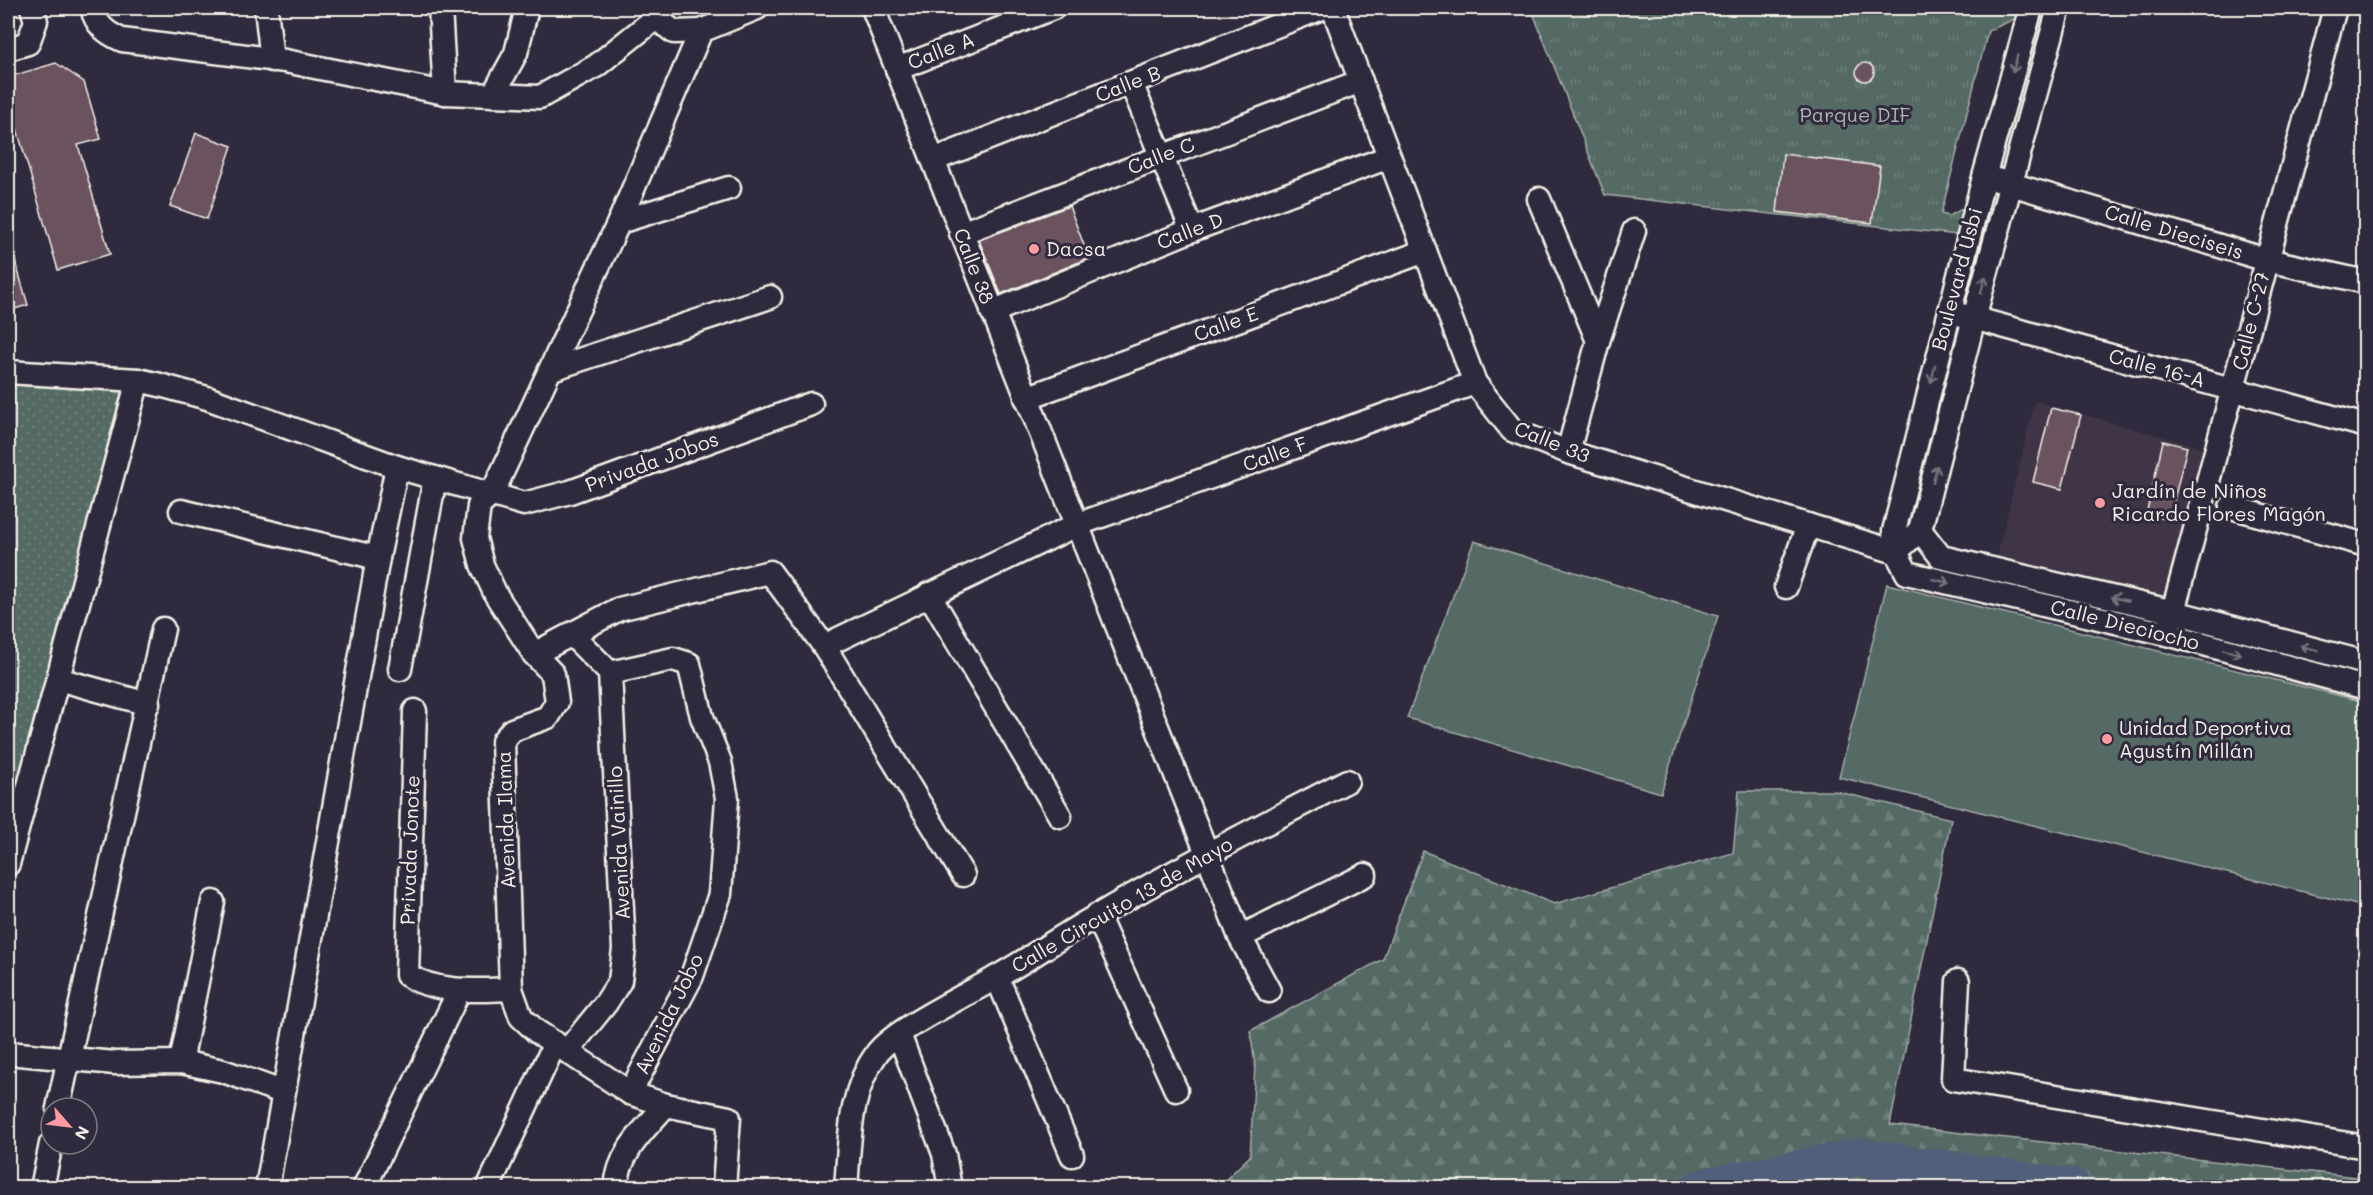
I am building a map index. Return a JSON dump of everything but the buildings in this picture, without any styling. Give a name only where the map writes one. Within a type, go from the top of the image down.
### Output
[{"type":"street","points":[[8,49],[28,43],[36,21],[32,8]]},
{"type":"street","points":[[92,8],[94,18],[106,33],[122,40],[272,60],[445,93],[540,97],[596,66],[654,13],[674,32],[701,31],[757,8]]},
{"type":"street","points":[[266,8],[272,60]]},
{"type":"street","points":[[440,8],[445,93]]},
{"type":"street","points":[[492,95],[516,53],[526,8]]},
{"type":"street","name":"Calle 38","points":[[873,8],[1240,937],[1269,991]]},
{"type":"street","name":"Calle A","points":[[897,69],[1053,8]]},
{"type":"street","name":"Calle B","points":[[933,160],[1322,8]]},
{"type":"street","name":"Calle 33","points":[[1333,8],[1475,383],[1512,430],[1568,452],[1896,552]]},
{"type":"street","name":"Boulevard Usbi","points":[[1896,552],[1894,531],[1948,312],[2031,8]]},
{"type":"street","name":"Boulevard Usbi","points":[[1920,530],[1974,318],[2059,8]]},
{"type":"street","name":"Calle C-27","points":[[2167,634],[2335,8]]},
{"type":"street","name":"Avenida Ilama","points":[[701,31],[619,222],[552,369],[492,494],[479,506],[475,538],[482,565],[496,595],[534,654],[553,674],[557,702],[548,717],[512,729],[503,741],[511,989],[521,1017],[630,1093],[666,1106],[729,1118],[724,1188]]},
{"type":"street","name":"Calle C","points":[[961,233],[1361,81]]},
{"type":"street","points":[[1131,83],[1192,230]]},
{"type":"street","name":"Calle D","points":[[992,312],[1192,230],[1389,157]]},
{"type":"street","name":"Calle Dieciseis","points":[[1984,177],[2267,260],[2366,282]]},
{"type":"street","points":[[619,222],[729,188]]},
{"type":"street","points":[[1539,199],[1598,340]]},
{"type":"street","points":[[1568,452],[1598,340],[1634,231]]},
{"type":"street","name":"Calle E","points":[[1026,398],[1425,251]]},
{"type":"street","points":[[552,369],[770,297]]},
{"type":"street","name":"Calle 16-A","points":[[1948,312],[2366,426]]},
{"type":"street","name":"Privada Jobos","points":[[8,372],[138,380],[207,398],[397,467],[492,494],[511,502],[534,503],[811,405]]},
{"type":"street","points":[[8,864],[138,380]]},
{"type":"street","name":"Calle F","points":[[824,646],[1076,525],[1475,383]]},
{"type":"street","points":[[267,1188],[282,1092],[378,558],[397,467]]},
{"type":"street","points":[[400,669],[435,478]]},
{"type":"street","points":[[2231,507],[2366,545]]},
{"type":"street","points":[[181,511],[378,558]]},
{"type":"street","points":[[1786,587],[1808,525]]},
{"type":"street","points":[[1896,552],[1920,530]]},
{"type":"street","name":"Calle Dieciocho","points":[[1920,530],[1941,557],[2174,612],[2366,663]]},
{"type":"street","name":"Calle Dieciocho","points":[[1896,552],[1907,573],[2167,634],[2366,688]]},
{"type":"street","points":[[534,654],[619,609],[770,572],[824,646],[963,875]]},
{"type":"street","points":[[929,594],[1060,816]]},
{"type":"street","points":[[61,1096],[163,629]]},
{"type":"street","points":[[571,634],[610,673]]},
{"type":"street","name":"Avenida Jobo","points":[[610,673],[673,659],[689,664],[702,717],[720,762],[727,798],[720,894],[692,976],[630,1093]]},
{"type":"street","name":"Avenida Vainillo","points":[[488,1188],[562,1047],[606,1003],[620,981],[624,949],[610,673]]},
{"type":"street","points":[[58,679],[148,704]]},
{"type":"street","name":"Privada Jonote","points":[[415,711],[408,975],[419,982],[459,991]]},
{"type":"street","name":"Calle Circuito 13 de Mayo","points":[[846,1188],[852,1105],[863,1076],[878,1051],[899,1034],[1097,915],[1207,853],[1347,781]]},
{"type":"street","points":[[1240,937],[1365,875]]},
{"type":"street","points":[[181,1062],[213,902]]},
{"type":"street","points":[[1097,915],[1176,1090]]},
{"type":"street","points":[[997,977],[1072,1155]]},
{"type":"street","points":[[1958,981],[1953,1079],[2366,1147]]},
{"type":"street","points":[[364,1188],[459,991],[511,989]]},
{"type":"street","points":[[899,1034],[944,1154],[950,1188]]},
{"type":"street","points":[[8,1053],[115,1063],[181,1062],[223,1071],[282,1092]]},
{"type":"street","points":[[616,1188],[617,1172],[629,1148],[666,1106]]},
{"type":"street","points":[[42,1188],[49,1156]]},
{"type":"shaded area","name":"Jardín de Niños Ricardo Flores Magón","points":[[2035,401],[2206,449],[2164,597],[1997,557]]},
{"type":"green space","name":"Parque DIF","points":[[1531,8],[2023,8],[2021,16],[1988,31],[1941,214],[1949,216],[1964,208],[1972,211],[1966,236],[1605,195]]},
{"type":"green space","points":[[8,371],[125,387],[8,815]]},
{"type":"green space","points":[[1474,541],[1718,616],[1661,793],[1407,718]]},
{"type":"green space","name":"Unidad Deportiva Agustín Millán","points":[[1887,584],[2365,702],[2365,907],[1839,777]]},
{"type":"green space","points":[[1739,791],[1835,791],[1951,819],[1890,1125],[2365,1178],[2365,1187],[1218,1187],[1250,1156],[1255,1064],[1250,1031],[1383,959],[1423,851],[1554,904],[1733,853]]},
{"type":"waterway","points":[[1700,1188],[1860,1157],[2073,1188]]},
{"type":"place","name":"Dacsa","points":[[1034,249]]},
{"type":"place","name":"Jardín de Niños Ricardo Flores Magón","points":[[2100,503]]},
{"type":"place","name":"Unidad Deportiva Agustín Millán","points":[[2107,739]]}]
